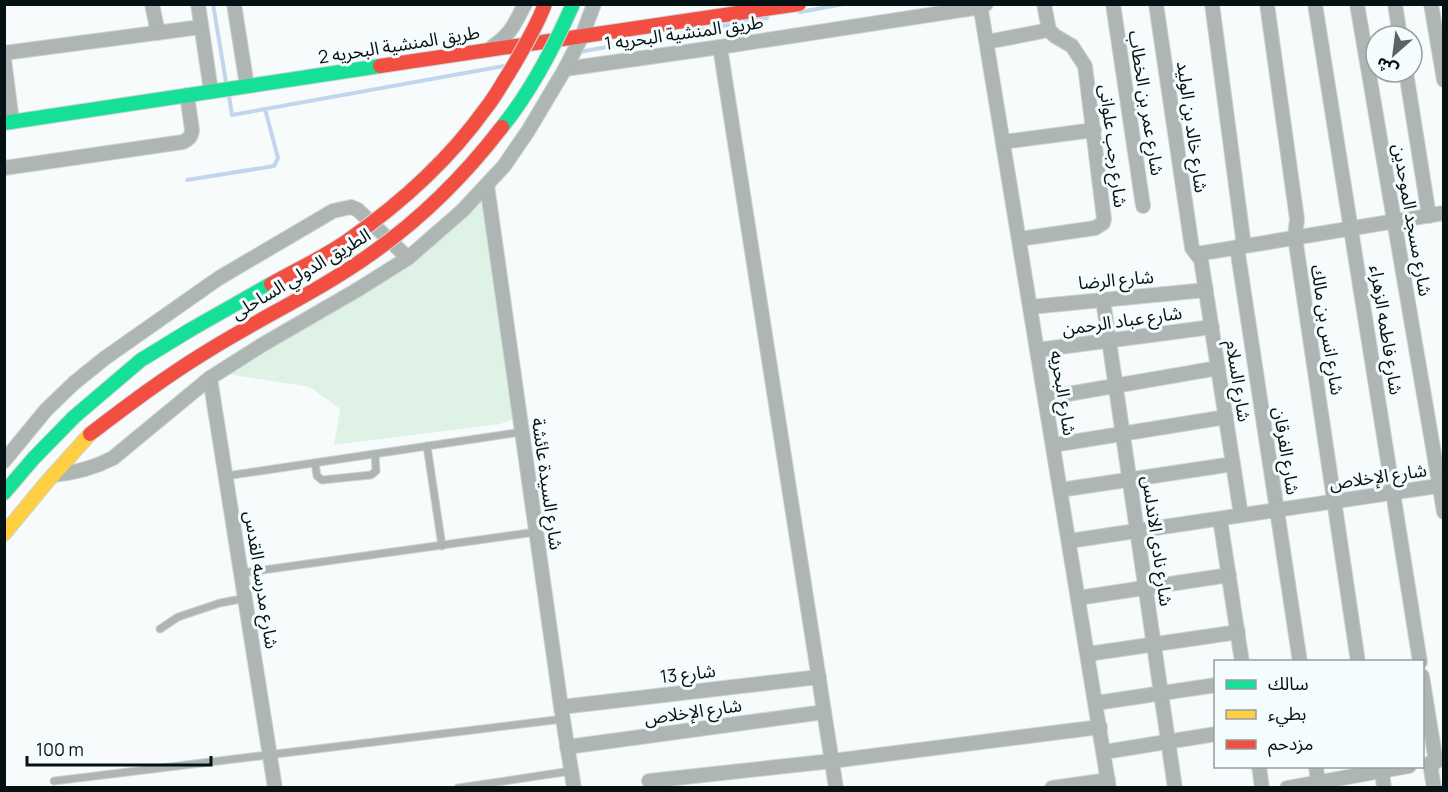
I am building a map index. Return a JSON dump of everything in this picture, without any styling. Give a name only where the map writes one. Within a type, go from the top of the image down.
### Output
[{"type":"main road","name":"الطريق الدولي الساحلى","points":[[4,493],[74,417],[141,360],[346,242],[408,193],[437,166],[488,106],[518,58],[545,4]]},
{"type":"main road","name":"الطريق الدولي الساحلى","points":[[4,534],[27,503],[90,434],[158,382],[361,262],[425,212],[455,184],[522,102],[573,4]]},
{"type":"main road","name":"طريق المنشية البحريه 2","points":[[8,122],[799,4]]},
{"type":"street","points":[[152,4],[158,33]]},
{"type":"street","points":[[198,4],[211,92]]},
{"type":"street","points":[[234,4],[247,86]]},
{"type":"street","points":[[490,49],[510,32],[525,4]]},
{"type":"street","points":[[51,476],[99,465],[113,458],[210,378],[408,258],[462,211],[504,166],[565,69],[582,36],[594,4]]},
{"type":"street","points":[[987,42],[1049,30],[1044,4]]},
{"type":"street","name":"شارع عمر بن الخطاب","points":[[1113,4],[1143,206]]},
{"type":"street","name":"شارع خالد بن الوليد","points":[[1156,4],[1192,248],[1197,254]]},
{"type":"street","name":"شارع الفرقان","points":[[1212,4],[1241,246],[1300,660]]},
{"type":"street","name":"شارع انس بن مالك","points":[[1267,4],[1297,219],[1295,237],[1358,660]]},
{"type":"street","name":"شارع فاطمه الزهراء","points":[[1316,4],[1420,660]]},
{"type":"street","name":"شارع مسجد الموحدين","points":[[1357,4],[1441,486],[1443,512]]},
{"type":"street","points":[[1395,4],[1398,24]]},
{"type":"street","points":[[1431,4],[1443,80]]},
{"type":"street","name":"شارع البحريه","points":[[982,5],[1109,784]]},
{"type":"street","name":"طريق المنشية البحريه 1","points":[[565,69],[982,5]]},
{"type":"street","points":[[4,53],[201,27]]},
{"type":"street","name":"شارع رجب علوانى","points":[[1019,239],[1095,228],[1103,223],[1105,214],[1084,63],[1072,46],[1049,30]]},
{"type":"street","points":[[720,47],[836,788]]},
{"type":"street","points":[[4,60],[8,122]]},
{"type":"street","points":[[1408,84],[1429,216]]},
{"type":"street","points":[[4,168],[183,142],[191,136],[192,130],[187,95]]},
{"type":"street","points":[[1003,142],[1094,130]]},
{"type":"street","name":"شارع السيدة عائشة","points":[[487,185],[574,788]]},
{"type":"street","points":[[4,461],[46,410],[105,358],[219,278],[333,211],[351,207],[358,210],[408,258]]},
{"type":"street","points":[[1197,254],[1443,214]]},
{"type":"street","name":"شارع السلام","points":[[1197,254],[1201,260],[1241,515]]},
{"type":"street","name":"شارع الرضا","points":[[1030,307],[1206,290]]},
{"type":"street","name":"شارع نادى الاندلس","points":[[1103,300],[1175,788]]},
{"type":"street","name":"شارع عباد الرحمن","points":[[1037,350],[1212,327]]},
{"type":"street","points":[[1045,398],[1218,368]]},
{"type":"street","name":"شارع مدرسه القدس","points":[[210,378],[275,788]]},
{"type":"street","points":[[1053,445],[1226,417]]},
{"type":"street","points":[[1060,490],[1233,464]]},
{"type":"street","name":"شارع الإخلاص","points":[[1069,541],[1441,486]]},
{"type":"street","points":[[1220,519],[1242,660]]},
{"type":"street","points":[[1078,598],[1228,575]]},
{"type":"street","points":[[1088,654],[1238,632]]},
{"type":"street","name":"شارع 13","points":[[562,713],[819,676]]},
{"type":"street","points":[[1096,703],[1214,685]]},
{"type":"street","points":[[1424,692],[1434,788]]},
{"type":"street","name":"شارع الإخلاص","points":[[567,747],[824,712]]},
{"type":"street","points":[[649,781],[832,761],[1100,727]]},
{"type":"street","points":[[1104,752],[1214,734]]},
{"type":"street","points":[[1259,768],[1263,788]]},
{"type":"street","points":[[1316,768],[1318,782]]},
{"type":"street","points":[[1287,788],[1318,782],[1337,783],[1377,770],[1393,768]]},
{"type":"street","points":[[1377,770],[1384,788]]},
{"type":"street","points":[[1052,788],[1109,784]]},
{"type":"lane","points":[[226,476],[522,432]]},
{"type":"lane","points":[[427,446],[442,546]]},
{"type":"lane","points":[[315,463],[317,476],[322,480],[371,475],[376,471],[375,454]]},
{"type":"lane","points":[[242,573],[536,532]]},
{"type":"lane","points":[[160,629],[178,617],[220,603],[246,598]]},
{"type":"lane","points":[[54,781],[270,754],[562,713]]},
{"type":"lane","points":[[458,788],[571,771]]},
{"type":"green space","points":[[482,199],[513,419],[500,424],[334,445],[340,409],[310,387],[227,374],[356,299]]},
{"type":"waterway","points":[[213,4],[226,82]]},
{"type":"waterway","points":[[800,12],[844,4]]},
{"type":"waterway","points":[[579,52],[767,18]]},
{"type":"waterway","points":[[229,96],[232,115],[504,66]]},
{"type":"waterway","points":[[187,180],[274,166],[278,158],[265,109]]},
{"type":"traffic: fast","points":[[502,127],[542,68],[573,4]]},
{"type":"traffic: fast","points":[[4,123],[380,66]]},
{"type":"traffic: fast","points":[[74,417],[141,360],[271,284]]},
{"type":"traffic: fast","points":[[4,493],[74,417]]},
{"type":"traffic: slow","points":[[4,534],[90,434]]},
{"type":"traffic: jam","points":[[271,284],[347,241],[386,212],[440,163],[492,100],[528,39],[545,4]]},
{"type":"traffic: jam","points":[[380,66],[799,4]]},
{"type":"traffic: jam","points":[[90,434],[191,362],[331,280],[389,240],[441,195],[502,127]]}]
